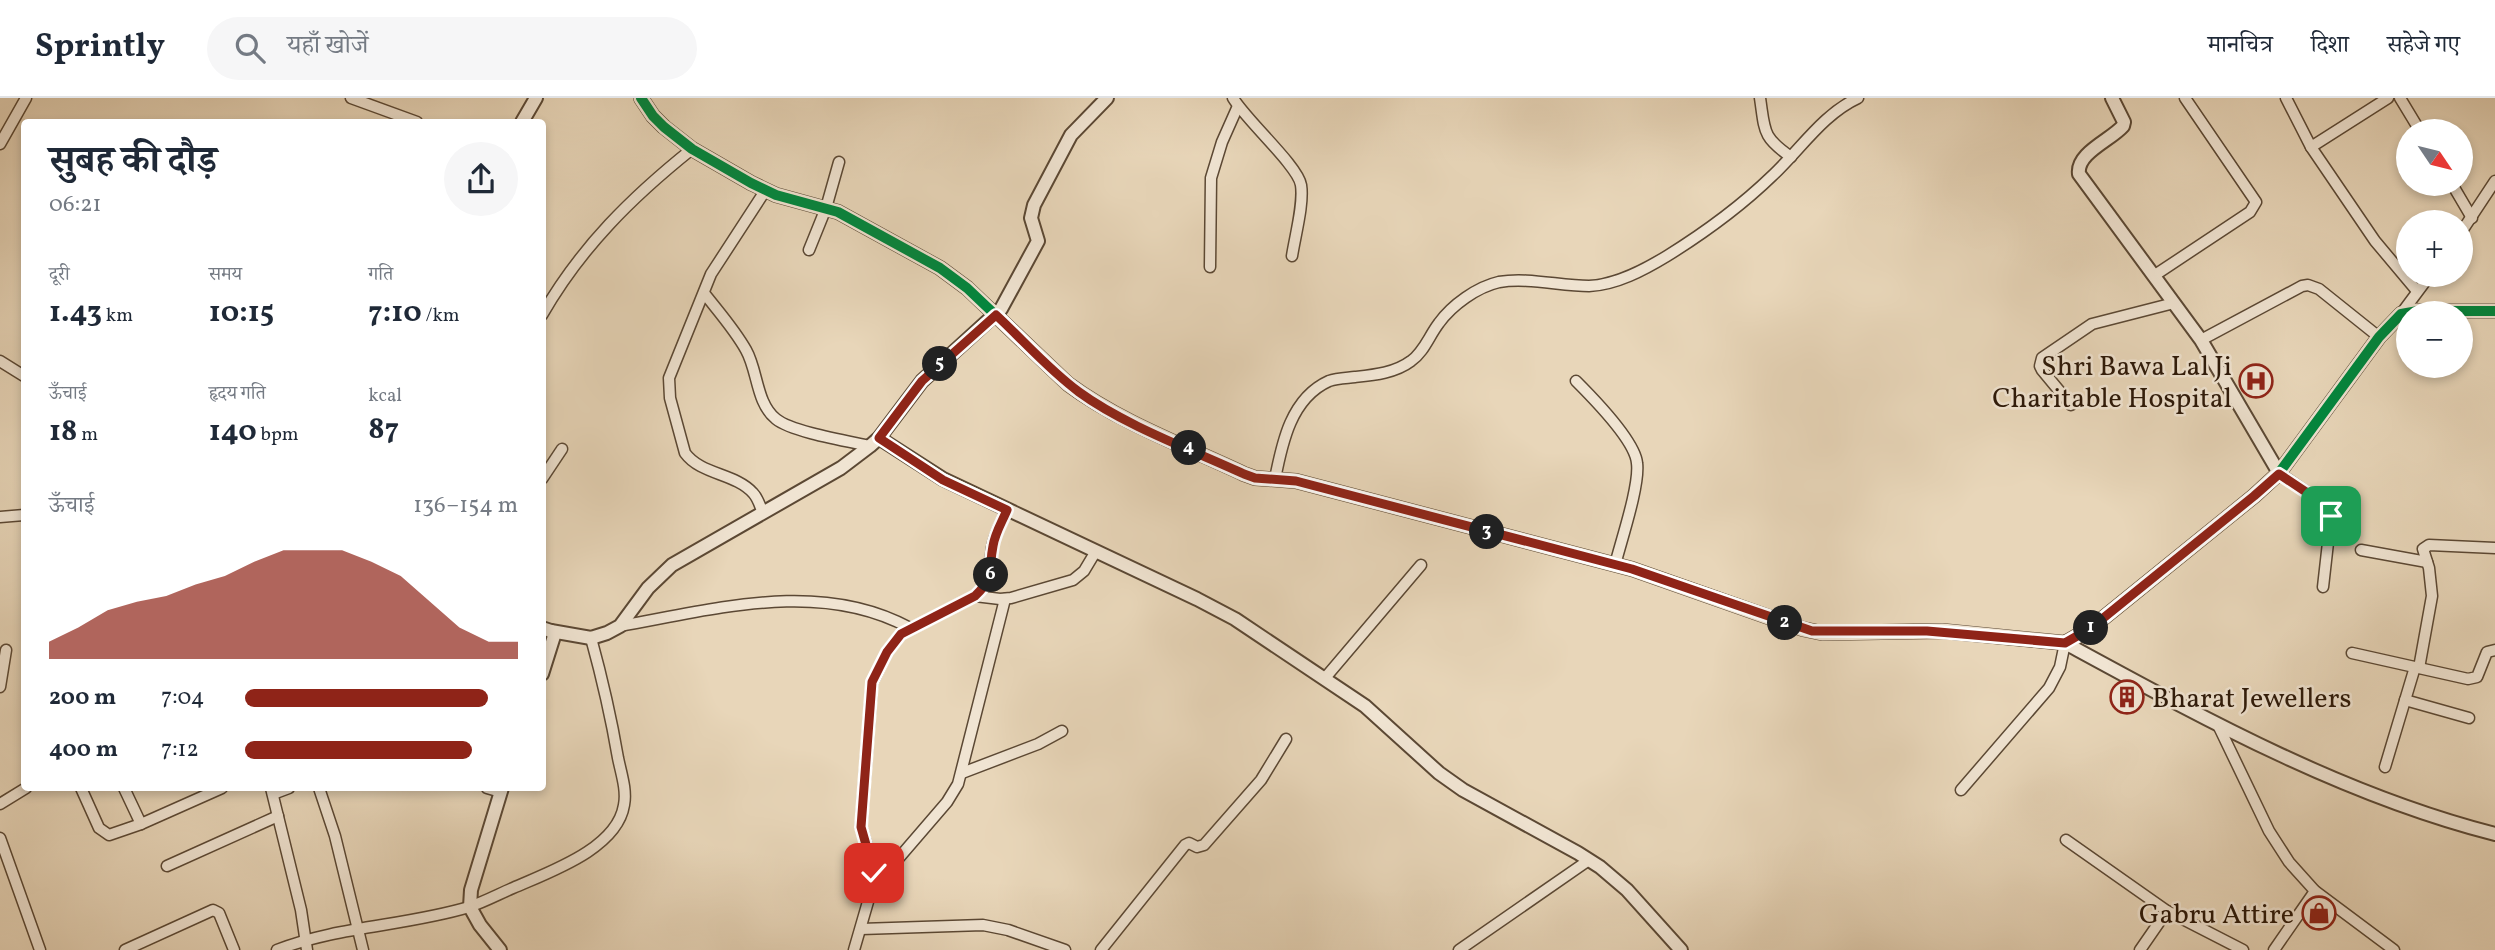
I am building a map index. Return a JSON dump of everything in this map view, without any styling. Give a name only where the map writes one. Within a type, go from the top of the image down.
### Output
[{"type":"street","points":[[0,144],[26,98]]},
{"type":"street","points":[[351,98],[409,119]]},
{"type":"street","points":[[524,119],[536,98]]},
{"type":"street","points":[[641,98],[664,127],[692,149],[765,191],[826,208],[854,220],[940,268],[967,288],[1068,384],[1097,404],[1244,474],[1255,478],[1296,481],[1615,565],[1812,631],[1927,631],[2065,643],[2220,727],[2301,764],[2412,808],[2495,834]]},
{"type":"street","points":[[620,626],[648,587],[672,565],[841,468],[874,442],[922,381],[996,315],[1036,246],[1038,236],[1031,211],[1064,146],[1077,126],[1107,98]]},
{"type":"street","points":[[1760,98],[1766,136],[1774,146],[1791,157]]},
{"type":"street","points":[[1275,479],[1285,436],[1293,418],[1312,392],[1323,384],[1338,379],[1376,374],[1404,365],[1422,350],[1438,324],[1455,306],[1486,287],[1500,282],[1604,285],[1649,267],[1720,220],[1761,187],[1839,109],[1858,98]]},
{"type":"street","points":[[2112,98],[2124,122],[2123,126],[2082,160],[2078,174],[2201,340],[2279,474],[2321,502],[2331,516],[2323,587]]},
{"type":"street","points":[[2155,275],[2255,206],[2254,197],[2185,98]]},
{"type":"street","points":[[2286,98],[2311,147],[2384,253],[2417,291]]},
{"type":"street","points":[[2311,147],[2388,98]]},
{"type":"street","points":[[2400,98],[2413,119]]},
{"type":"street","points":[[1236,102],[1300,181],[1301,197],[1292,256]]},
{"type":"street","points":[[1210,267],[1211,178],[1236,102]]},
{"type":"street","points":[[546,310],[574,264],[596,237],[650,183],[692,149]]},
{"type":"street","points":[[809,250],[826,208],[839,162]]},
{"type":"street","points":[[2473,216],[2495,181]]},
{"type":"street","points":[[763,513],[752,491],[690,460],[681,445],[670,398],[669,378],[717,262],[765,191]]},
{"type":"street","points":[[2201,340],[2308,285],[2319,289],[2379,337]]},
{"type":"street","points":[[2410,301],[2420,287]]},
{"type":"street","points":[[704,293],[752,360],[764,403],[774,418],[789,426],[874,442],[943,480],[1218,609],[1365,706],[1463,790],[1589,860],[1627,890],[1681,950]]},
{"type":"street","points":[[2071,405],[2042,370],[2042,358],[2092,324],[2174,303]]},
{"type":"street","points":[[2473,312],[2495,312]]},
{"type":"street","points":[[1961,790],[2049,688],[2060,667],[2065,643],[2091,628],[2279,474],[2379,337],[2396,319]]},
{"type":"street","points":[[0,361],[21,374]]},
{"type":"street","points":[[1576,381],[1601,407],[1634,452],[1637,462],[1631,501],[1615,565]]},
{"type":"street","points":[[546,473],[562,449]]},
{"type":"street","points":[[873,889],[873,863],[861,827],[872,682],[887,652],[901,634],[975,596],[989,581],[995,538],[1007,510]]},
{"type":"street","points":[[0,517],[21,515]]},
{"type":"street","points":[[2385,767],[2417,668],[2432,596],[2423,549],[2429,545],[2495,548]]},
{"type":"street","points":[[2361,550],[2427,562]]},
{"type":"street","points":[[975,596],[1005,599],[1073,580],[1084,571],[1096,551]]},
{"type":"street","points":[[1325,678],[1421,565]]},
{"type":"street","points":[[854,950],[873,889],[947,802],[958,784],[1005,599]]},
{"type":"street","points":[[547,630],[591,638],[620,626],[739,606],[795,600],[861,608],[890,617],[910,628]]},
{"type":"street","points":[[546,663],[554,642],[554,636],[547,630]]},
{"type":"street","points":[[277,950],[470,907],[560,867],[598,844],[614,829],[621,817],[624,790],[608,702],[591,638]]},
{"type":"street","points":[[0,687],[6,650]]},
{"type":"street","points":[[2352,653],[2474,679],[2487,652],[2495,650]]},
{"type":"street","points":[[2405,700],[2469,718]]},
{"type":"street","points":[[2220,727],[2279,849],[2315,891],[2394,950]]},
{"type":"street","points":[[962,773],[1038,744],[1062,731]]},
{"type":"street","points":[[1102,948],[1185,845],[1204,845],[1237,804],[1256,786],[1286,739]]},
{"type":"street","points":[[0,804],[21,791]]},
{"type":"street","points":[[82,791],[100,828],[104,833],[114,835],[215,791]]},
{"type":"street","points":[[125,791],[141,824]]},
{"type":"street","points":[[272,791],[301,910],[306,945]]},
{"type":"street","points":[[320,791],[335,836],[363,950]]},
{"type":"street","points":[[500,950],[470,907],[471,890],[502,791]]},
{"type":"street","points":[[167,866],[278,816]]},
{"type":"street","points":[[0,838],[40,950]]},
{"type":"street","points":[[2066,841],[2167,911],[2243,950]]},
{"type":"street","points":[[1459,950],[1589,860]]},
{"type":"street","points":[[2274,950],[2315,891]]},
{"type":"street","points":[[125,950],[213,910],[219,913],[234,950]]},
{"type":"street","points":[[2140,950],[2167,911]]},
{"type":"street","points":[[861,929],[983,925],[1008,930],[1065,950]]},
{"type":"street","points":[[1102,948],[1116,950]]},
{"type":"cycle path","points":[[641,98],[653,116],[692,149],[751,183],[776,195],[838,212],[940,268],[967,288],[1068,384],[1110,411],[1176,444],[1255,478],[1296,481],[1632,569],[1803,629],[1822,633],[1942,631],[2065,643],[2091,628],[2279,473],[2379,337],[2401,314],[2418,311],[2495,311]]},
{"type":"place","name":"Shri Bawa Lal Ji Charitable Hospital","points":[[2256,381]]},
{"type":"place","name":"Bharat Jewellers","points":[[2127,697]]},
{"type":"place","name":"Gabru Attire","points":[[2319,913]]},
{"type":"route","points":[[874,873],[861,827],[872,682],[887,652],[901,634],[975,596],[985,587],[992,573],[995,538],[1007,510],[943,480],[879,438],[922,381],[996,315],[1068,384],[1097,404],[1244,474],[1255,478],[1296,481],[1632,569],[1803,629],[1822,633],[1927,631],[2065,643],[2091,628],[2279,474],[2321,502],[2328,508],[2331,516]]}]
